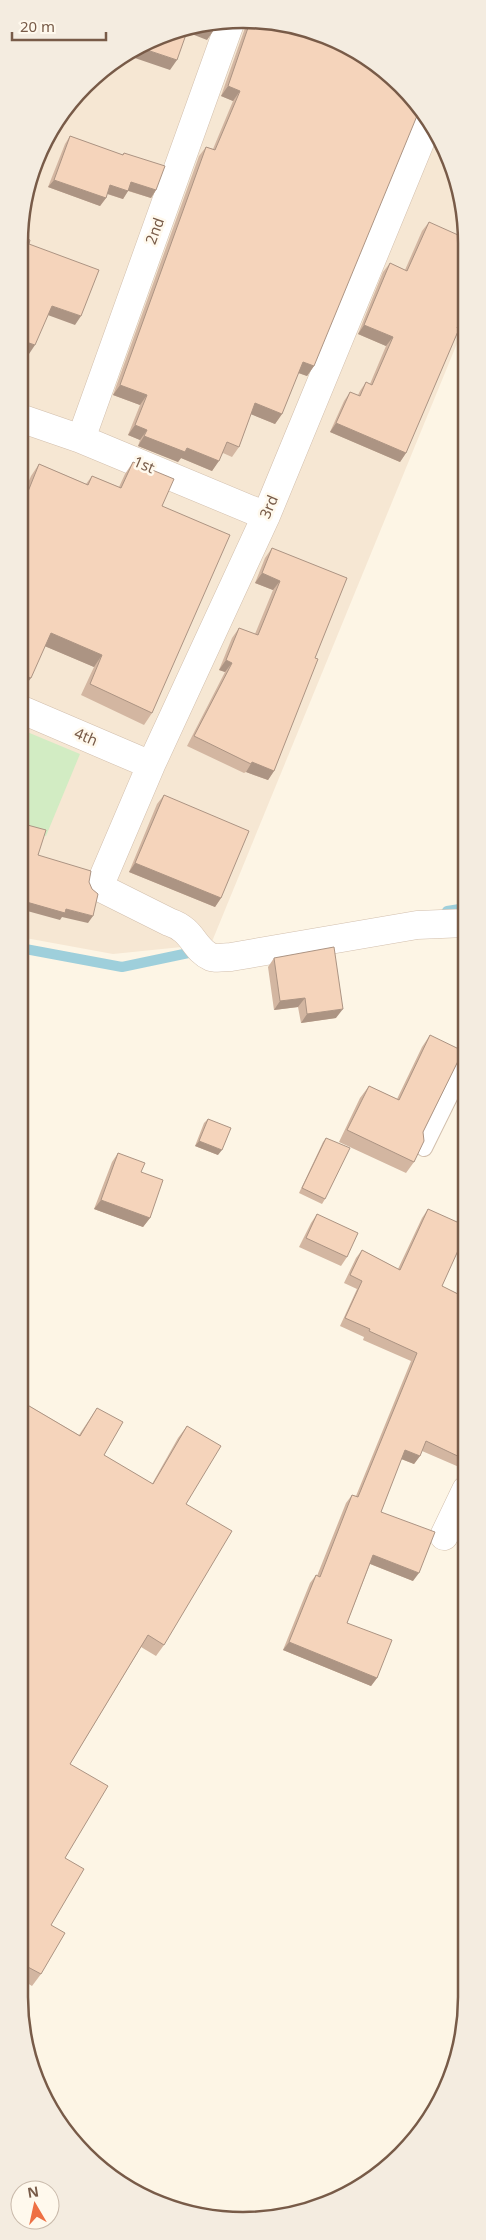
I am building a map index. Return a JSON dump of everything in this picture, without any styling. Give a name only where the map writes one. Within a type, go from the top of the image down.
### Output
[{"type":"street","name":"2nd","points":[[81,439],[229,28]]},
{"type":"street","name":"3rd","points":[[426,129],[266,516],[151,765],[99,887],[181,926],[206,953],[231,957],[417,925],[458,923]]},
{"type":"street","name":"1st","points":[[28,421],[81,439],[266,516]]},
{"type":"street","name":"4th","points":[[28,712],[151,765]]},
{"type":"street","points":[[444,1536],[458,1507]]},
{"type":"lane","points":[[424,1148],[458,1079]]},
{"type":"shaded area","points":[[229,28],[271,29],[312,39],[351,56],[363,64],[385,81],[405,101],[430,135],[447,174],[457,215],[458,341],[211,944],[113,954],[28,938],[29,215],[39,174],[56,135],[81,101],[112,72],[135,56],[187,35]]},
{"type":"green space","points":[[28,732],[80,754],[46,836],[28,829]]},
{"type":"building","points":[[248,28],[271,29],[312,39],[351,56],[385,81],[417,116],[314,366],[303,362],[282,414],[255,403],[239,447],[227,442],[219,461],[187,448],[185,452],[144,436],[147,430],[135,425],[147,395],[120,385],[206,147],[215,150],[240,91],[228,86]]},
{"type":"building","points":[[186,35],[177,60],[148,50]]},
{"type":"building","points":[[70,136],[123,155],[124,153],[165,166],[156,190],[131,182],[128,191],[110,185],[106,198],[54,180]]},
{"type":"building","points":[[429,222],[458,235],[458,331],[406,453],[336,423],[350,392],[360,396],[366,382],[372,385],[393,337],[364,325],[390,263],[407,271]]},
{"type":"building","points":[[28,239],[30,240],[29,244],[99,270],[81,316],[52,306],[35,345],[29,343],[28,345]]},
{"type":"building","points":[[133,462],[174,479],[162,506],[230,535],[152,713],[90,684],[102,655],[51,633],[31,678],[28,677],[28,492],[39,464],[88,485],[92,476],[121,488]]},
{"type":"building","points":[[272,548],[347,578],[315,658],[318,659],[274,771],[252,762],[251,764],[194,736],[232,663],[226,660],[239,628],[258,635],[280,581],[262,573]]},
{"type":"building","points":[[164,795],[249,831],[221,898],[135,863]]},
{"type":"building","points":[[28,825],[46,830],[38,855],[91,871],[89,882],[92,889],[98,894],[93,916],[66,909],[65,913],[28,902]]},
{"type":"building","points":[[334,947],[343,1009],[307,1014],[305,998],[280,1001],[274,958]]},
{"type":"building","points":[[430,1035],[458,1049],[458,1061],[423,1132],[424,1141],[414,1162],[347,1130],[369,1086],[399,1100]]},
{"type":"building","points":[[208,1119],[231,1128],[222,1150],[199,1141]]},
{"type":"building","points":[[326,1138],[350,1148],[325,1199],[302,1188]]},
{"type":"building","points":[[118,1153],[145,1163],[141,1172],[163,1180],[150,1218],[101,1200]]},
{"type":"building","points":[[428,1209],[458,1222],[458,1251],[442,1286],[458,1294],[458,1456],[426,1441],[420,1456],[405,1450],[381,1512],[435,1532],[419,1573],[373,1555],[347,1623],[392,1640],[377,1678],[289,1642],[316,1575],[320,1577],[352,1495],[358,1497],[417,1353],[345,1318],[362,1281],[350,1275],[362,1250],[400,1270]]},
{"type":"building","points":[[317,1214],[358,1233],[347,1257],[306,1238]]},
{"type":"building","points":[[28,1405],[80,1436],[97,1408],[123,1422],[104,1455],[153,1484],[187,1426],[221,1446],[186,1504],[232,1531],[164,1645],[148,1635],[70,1764],[108,1786],[65,1858],[84,1869],[51,1925],[65,1933],[41,1974],[28,1967]]},
{"type":"waterway","points":[[447,911],[458,909]]},
{"type":"waterway","points":[[28,949],[122,967],[198,951]]}]
